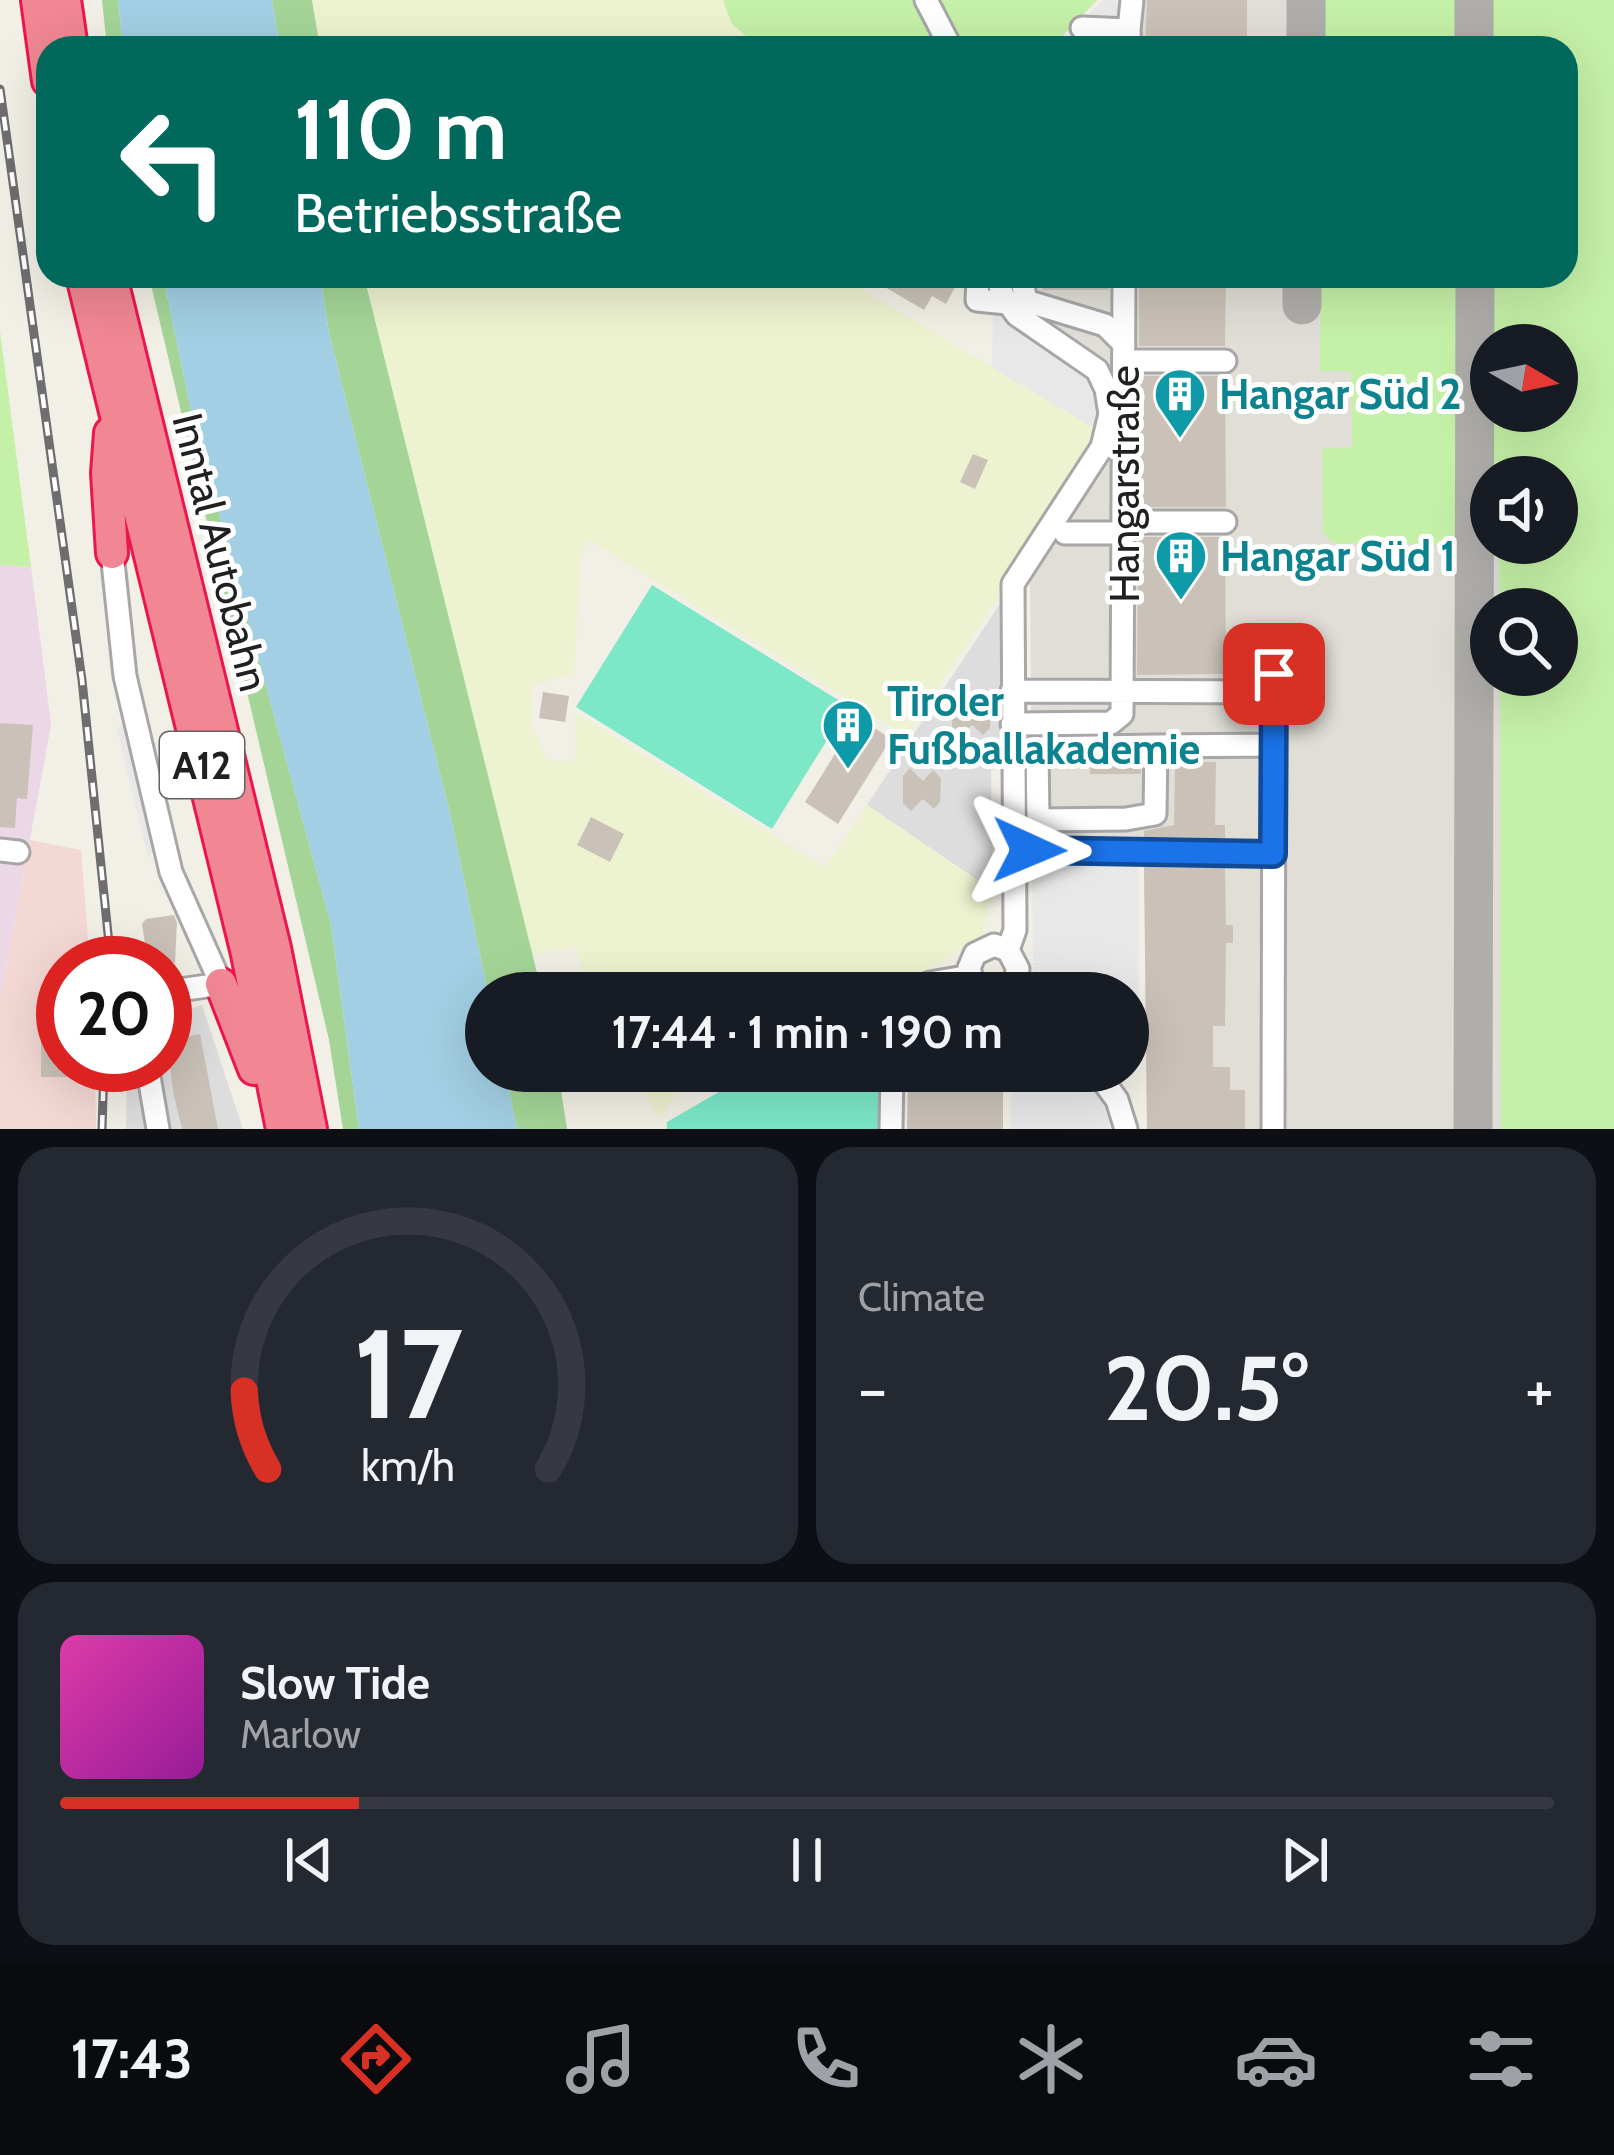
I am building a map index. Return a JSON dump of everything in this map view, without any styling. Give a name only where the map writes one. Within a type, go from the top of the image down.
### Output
[{"type":"highway","points":[[37,0],[42,36]]},
{"type":"highway","points":[[65,0],[70,36]]},
{"type":"highway","name":"Inntal Autobahn","points":[[85,288],[220,840],[281,1129]]},
{"type":"highway","name":"Inntal Autobahn","points":[[114,288],[269,926],[311,1129]]},
{"type":"highway","points":[[111,404],[107,473],[112,553]]},
{"type":"highway","points":[[221,984],[281,1129]]},
{"type":"street","points":[[926,0],[945,36]]},
{"type":"street","points":[[1130,36],[1132,0]]},
{"type":"street","points":[[1082,28],[1117,36]]},
{"type":"street","points":[[978,288],[977,300],[1006,302]]},
{"type":"street","points":[[975,972],[971,961],[998,948],[1015,930],[1013,584],[1102,447],[1110,414],[1097,370],[1022,320],[1001,288]]},
{"type":"street","points":[[1023,288],[1026,301],[1105,326],[1124,352],[1225,361]]},
{"type":"street","name":"Hangarstraße","points":[[1124,288],[1124,692]]},
{"type":"street","points":[[1065,532],[1225,521]]},
{"type":"street","points":[[112,553],[125,676],[171,872],[221,984],[192,988]]},
{"type":"street","points":[[1012,691],[1124,692],[1274,683],[1273,1129]]},
{"type":"street","points":[[1012,724],[1111,723],[1122,715],[1124,692]]},
{"type":"street","points":[[1156,746],[1155,814],[1038,820],[1037,748],[1156,746],[1274,745]]},
{"type":"street","points":[[1013,850],[1273,854]]},
{"type":"street","points":[[998,948],[1017,961],[1015,972]]},
{"type":"street","points":[[154,1092],[158,1129]]},
{"type":"street","points":[[891,1129],[892,1092]]},
{"type":"street","points":[[1112,1092],[1126,1129]]},
{"type":"shaded area","points":[[1103,0],[1614,0],[1614,1129],[1147,1129],[1149,972],[1145,972],[1144,839],[1032,838],[1030,573],[1118,441],[1110,367],[1017,312],[1006,288],[1578,288],[1578,36],[1069,36]]},
{"type":"shaded area","points":[[1103,0],[1135,0],[1136,36],[1069,36]]},
{"type":"shaded area","points":[[993,311],[1094,374],[1103,433],[992,368]]},
{"type":"shaded area","points":[[0,565],[31,567],[51,725],[0,1001]]},
{"type":"shaded area","points":[[1013,584],[1012,724],[1002,753],[991,754],[992,890],[867,805]]},
{"type":"shaded area","points":[[136,672],[184,870],[178,871],[158,849],[148,857],[117,729],[127,720],[129,673]]},
{"type":"shaded area","points":[[30,840],[81,850],[88,936],[36,936],[36,1092],[95,1092],[96,1129],[0,1129],[0,1001]]},
{"type":"shaded area","points":[[1032,861],[1138,862],[1139,972],[1033,972],[1033,963],[1041,962],[1033,961]]},
{"type":"shaded area","points":[[202,1005],[243,1129],[126,1129],[127,1092],[192,1092],[192,1008]]},
{"type":"shaded area","points":[[1011,1092],[1094,1092],[1111,1129],[1011,1129]]},
{"type":"green space","points":[[102,0],[118,0],[122,36],[106,36]]},
{"type":"green space","points":[[272,0],[312,0],[318,36],[278,36]]},
{"type":"green space","points":[[312,0],[723,0],[732,24],[746,36],[318,36]]},
{"type":"green space","points":[[723,0],[922,0],[942,36],[746,36],[732,24]]},
{"type":"green space","points":[[929,0],[1097,0],[1062,36],[948,36]]},
{"type":"green space","points":[[1321,0],[1614,0],[1614,1129],[1501,1129],[1500,696],[1578,696],[1578,588],[1500,588],[1499,564],[1578,564],[1578,456],[1470,456],[1470,545],[1333,543],[1323,533],[1322,449],[1352,447],[1351,371],[1320,371],[1321,288],[1578,288],[1578,36],[1321,36]]},
{"type":"green space","points":[[152,288],[165,288],[190,406],[331,925],[359,1129],[343,1129],[329,1040]]},
{"type":"green space","points":[[322,288],[367,288],[537,972],[484,972],[450,813],[329,333]]},
{"type":"green space","points":[[367,288],[859,288],[1103,433],[906,736],[588,539],[581,559],[574,674],[533,684],[532,725],[547,760],[575,761],[576,713],[825,867],[867,805],[992,890],[982,937],[924,972],[583,972],[575,946],[532,957]]},
{"type":"green space","points":[[0,331],[31,567],[0,565]]},
{"type":"green space","points":[[652,585],[848,706],[772,829],[576,707]]},
{"type":"green space","points":[[509,1092],[561,1092],[567,1129],[517,1129]]},
{"type":"green space","points":[[644,1092],[677,1092],[660,1119]]},
{"type":"green space","points":[[719,1092],[882,1092],[882,1129],[667,1129],[667,1122]]},
{"type":"water","points":[[118,0],[272,0],[278,36],[122,36]]},
{"type":"water","points":[[165,288],[322,288],[329,333],[450,813],[484,972],[465,972],[465,1092],[509,1092],[517,1129],[359,1129],[331,925],[190,406]]},
{"type":"building","points":[[1147,0],[1247,0],[1247,36],[1146,36]]},
{"type":"building","points":[[886,288],[955,288],[946,304],[932,296],[924,310]]},
{"type":"building","points":[[1042,288],[1109,288],[1109,290]]},
{"type":"building","points":[[1139,288],[1226,288],[1225,346],[1139,346]]},
{"type":"building","name":"Hangar Süd 2","points":[[1139,376],[1225,376],[1226,507],[1138,507]]},
{"type":"building","points":[[973,454],[988,460],[975,489],[960,482]]},
{"type":"building","name":"Hangar Süd 1","points":[[1138,537],[1225,537],[1226,674],[1137,675]]},
{"type":"building","points":[[543,692],[569,696],[565,722],[539,718]]},
{"type":"building","points":[[959,694],[972,706],[982,696],[990,704],[990,728],[983,735],[972,725],[960,737],[952,729],[952,702]]},
{"type":"building","name":"Tiroler Fußballakademie","points":[[858,717],[891,739],[838,824],[805,802]]},
{"type":"building","points":[[0,723],[33,725],[27,799],[17,798],[15,828],[0,827]]},
{"type":"building","points":[[1141,761],[1141,774],[1090,774],[1090,762]]},
{"type":"building","points":[[1175,762],[1216,762],[1215,825],[1225,825],[1225,838],[1144,837],[1144,831],[1174,825]]},
{"type":"building","points":[[910,768],[923,781],[933,770],[941,778],[940,802],[934,809],[923,799],[911,811],[903,803],[903,776]]},
{"type":"building","points":[[591,817],[624,834],[610,862],[577,845]]},
{"type":"building","points":[[1144,867],[1225,868],[1226,925],[1233,925],[1233,943],[1226,943],[1225,1026],[1213,1026],[1213,1067],[1230,1067],[1230,1090],[1245,1090],[1245,1129],[1147,1129],[1149,972],[1145,972]]},
{"type":"building","points":[[174,915],[176,936],[144,936],[146,919]]},
{"type":"building","points":[[200,1034],[218,1129],[182,1129],[173,1092],[192,1092],[192,1035]]},
{"type":"building","points":[[908,1092],[1003,1092],[1003,1129],[907,1129]]},
{"type":"taxiway","points":[[1306,0],[1306,36]]},
{"type":"taxiway","points":[[1474,0],[1474,36]]},
{"type":"taxiway","points":[[1302,288],[1302,305]]},
{"type":"taxiway","points":[[1473,1129],[1475,288]]},
{"type":"railway","points":[[0,89],[82,680],[108,936]]},
{"type":"railway","points":[[102,1129],[103,1092]]},
{"type":"place","name":"Hangar Süd 2","points":[[1180,440]]},
{"type":"place","name":"Hangar Süd 1","points":[[1181,602]]},
{"type":"place","name":"Tiroler Fußballakademie","points":[[848,771]]},
{"type":"route","points":[[1029,850],[1273,854],[1274,674]]}]
